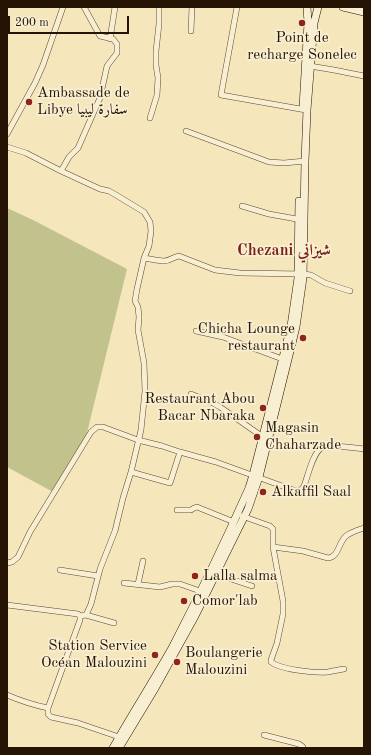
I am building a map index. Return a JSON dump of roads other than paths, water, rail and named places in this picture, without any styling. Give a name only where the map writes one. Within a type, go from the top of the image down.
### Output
[{"type":"main road","points":[[256,476],[262,437],[296,326],[301,274],[301,220],[308,23],[307,7]]},
{"type":"main road","points":[[305,110],[314,23],[318,7]]},
{"type":"main road","points":[[343,7],[364,12]]},
{"type":"main road","points":[[113,748],[171,648],[200,591],[213,573],[241,516],[256,476],[285,360]]},
{"type":"main road","points":[[119,748],[154,690],[195,616],[234,522],[241,516]]},
{"type":"street","points":[[7,134],[44,65],[63,7]]},
{"type":"street","points":[[61,171],[69,157],[78,148],[100,98],[107,66],[117,54],[117,44],[113,39],[100,36],[84,7]]},
{"type":"street","points":[[110,39],[115,7]]},
{"type":"street","points":[[150,118],[157,95],[158,78],[156,51],[159,7]]},
{"type":"street","points":[[191,31],[192,7]]},
{"type":"street","points":[[237,7],[221,94],[305,110]]},
{"type":"street","points":[[310,66],[364,76]]},
{"type":"street","points":[[186,131],[269,162],[303,162]]},
{"type":"street","points":[[7,147],[26,153],[100,189],[109,191],[144,212],[150,222],[151,231],[149,246],[144,258],[135,301],[140,317],[138,330],[144,364],[144,391],[141,430],[115,531],[98,576],[90,604],[80,620],[48,708],[48,714],[51,717],[78,723],[119,737]]},
{"type":"street","points":[[242,206],[270,214],[301,220]]},
{"type":"street","points":[[144,258],[164,261],[179,256],[215,270],[240,273],[301,274],[314,276],[325,283],[350,291]]},
{"type":"street","points":[[196,331],[223,337],[285,360]]},
{"type":"street","points":[[191,394],[212,402],[262,437]]},
{"type":"street","points":[[7,563],[12,562],[18,557],[30,532],[91,432],[97,427],[103,427],[138,440],[216,462],[296,491],[299,491],[304,486],[314,459],[318,451],[323,447],[363,448]]},
{"type":"street","points":[[131,472],[170,483],[180,452]]},
{"type":"street","points":[[177,510],[191,510],[197,507],[234,522]]},
{"type":"street","points":[[241,516],[270,526],[272,529],[273,547],[283,601],[283,614],[271,662],[289,669],[307,671],[327,672],[344,669]]},
{"type":"street","points":[[273,547],[303,551],[332,558],[346,536],[364,528]]},
{"type":"street","points":[[138,584],[143,561]]},
{"type":"street","points":[[60,570],[98,576]]},
{"type":"street","points":[[213,573],[252,586]]},
{"type":"street","points":[[124,583],[160,587],[180,584],[200,591]]},
{"type":"street","points":[[7,605],[78,614],[114,623]]},
{"type":"street","points":[[7,694],[28,704],[48,708]]},
{"type":"street","points":[[264,735],[299,744],[303,748]]},
{"type":"place","name":"Point de recharge Sonelec","points":[[302,23]]},
{"type":"place","name":"Ambassade de Libye سفارة ليبيا","points":[[29,102]]},
{"type":"place","name":"Chicha Lounge restaurant","points":[[303,338]]},
{"type":"place","name":"Restaurant Abou Bacar Nbaraka","points":[[263,408]]},
{"type":"place","name":"Magasin Chaharzade","points":[[257,437]]},
{"type":"place","name":"Alkaffil Saal","points":[[263,492]]},
{"type":"place","name":"Lalla salma","points":[[195,576]]},
{"type":"place","name":"Comor'lab","points":[[184,601]]},
{"type":"place","name":"Station Service Océan Malouzini","points":[[155,655]]},
{"type":"place","name":"Boulangerie Malouzini","points":[[177,662]]},
{"type":"district","name":"Chezani شيزاني","points":[[284,251]]}]
